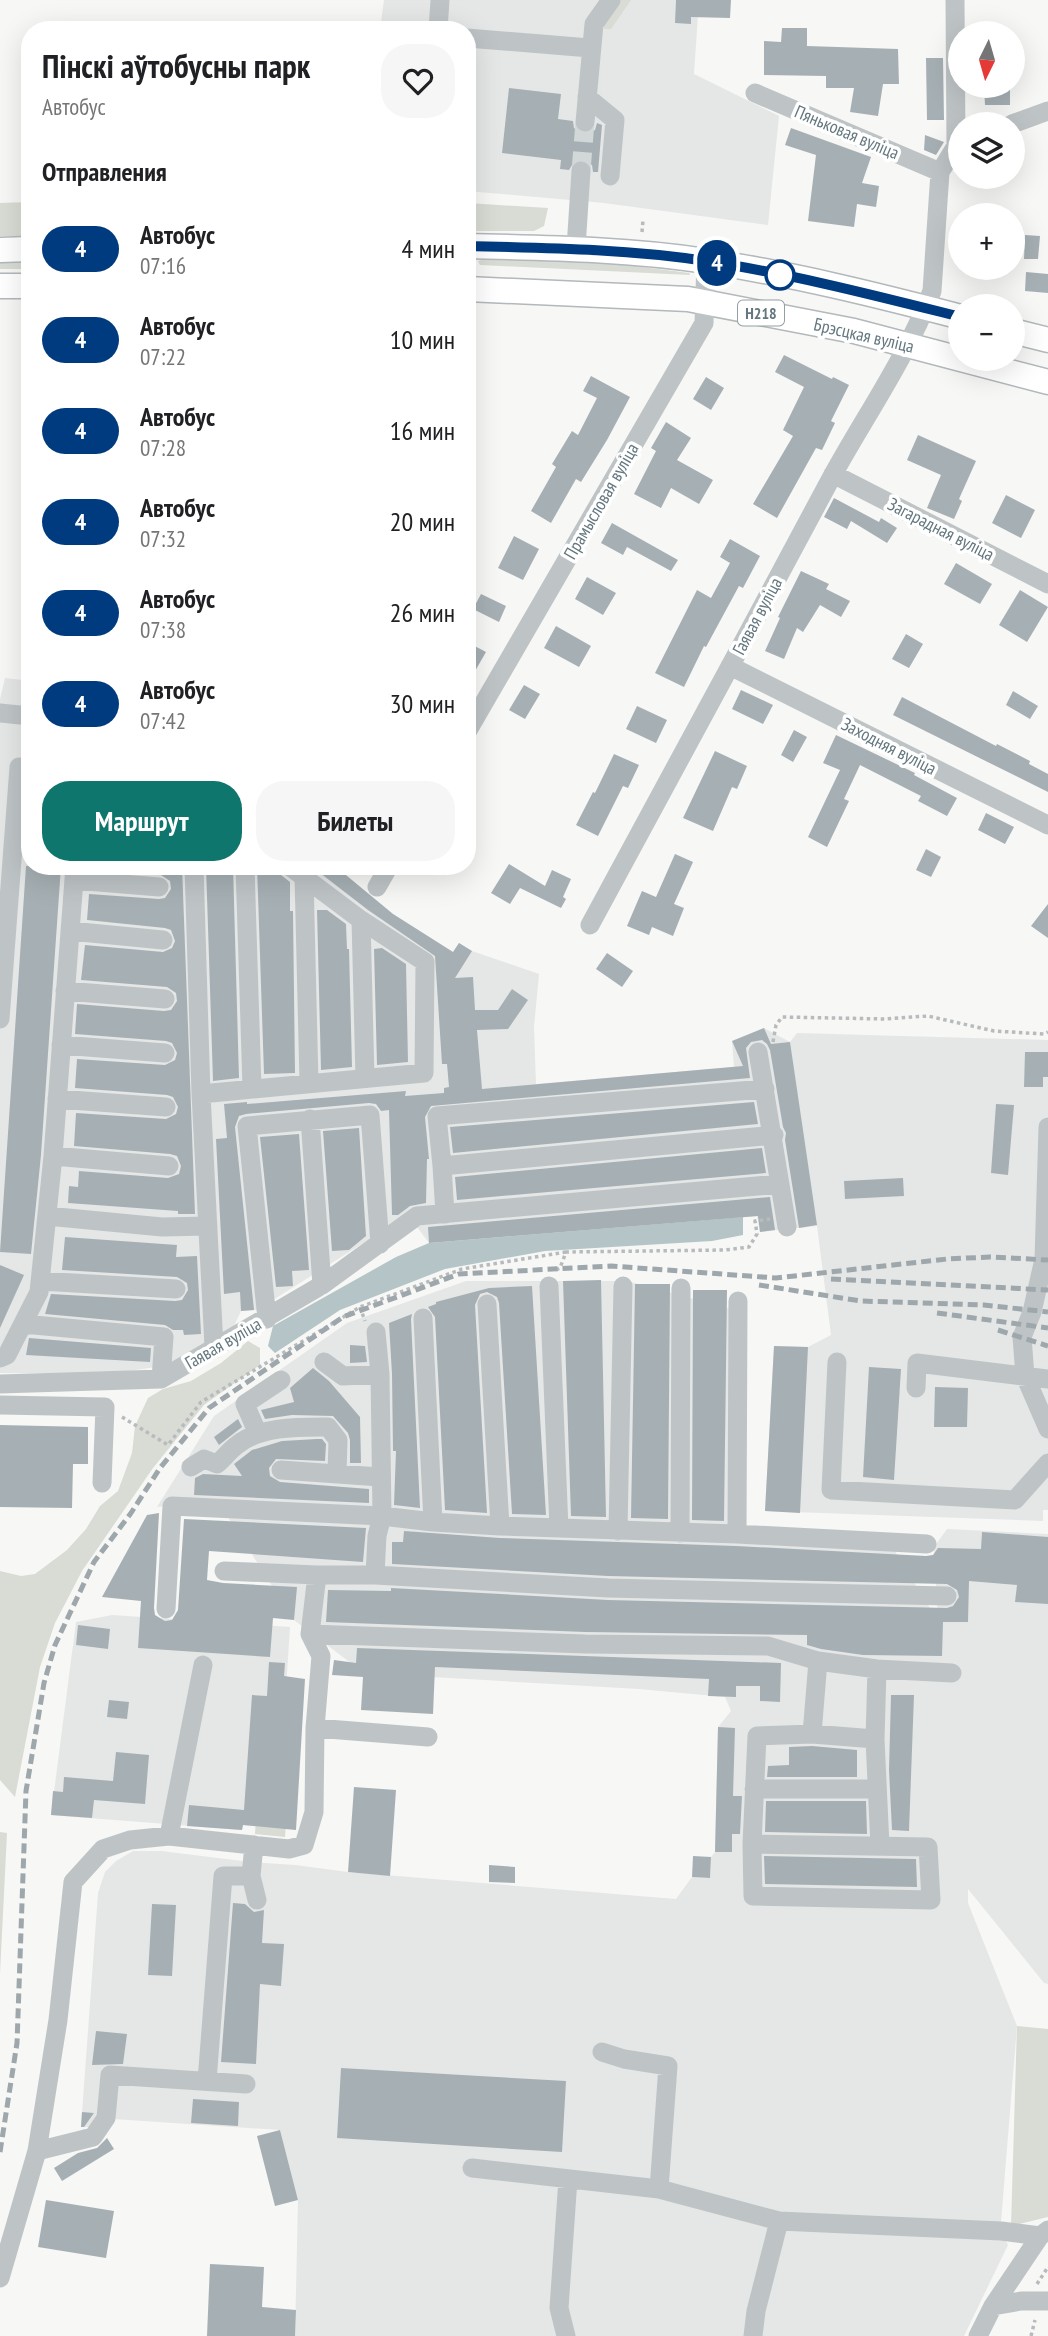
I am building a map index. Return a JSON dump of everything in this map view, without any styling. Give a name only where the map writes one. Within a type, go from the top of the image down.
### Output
[{"type":"main road","name":"Н218","points":[[476,246],[576,248],[706,261],[846,288],[948,314]]},
{"type":"main road","points":[[0,250],[21,249]]},
{"type":"main road","points":[[0,286],[21,286]]},
{"type":"main road","name":"Брэсцкая вуліца","points":[[476,289],[688,299],[854,331],[1048,382]]},
{"type":"main road","points":[[1025,334],[1048,340]]},
{"type":"street","points":[[439,21],[440,0]]},
{"type":"street","points":[[585,122],[594,24],[611,0]]},
{"type":"street","points":[[955,0],[957,112]]},
{"type":"street","points":[[476,39],[590,48]]},
{"type":"street","name":"Пяньковая вуліца","points":[[755,93],[940,172]]},
{"type":"street","points":[[587,97],[615,120],[610,176]]},
{"type":"street","points":[[1025,119],[1048,111]]},
{"type":"street","points":[[940,172],[948,160]]},
{"type":"street","points":[[576,248],[581,171]]},
{"type":"street","name":"Гаявая вуліца","points":[[590,925],[833,474],[926,308],[932,291],[940,172]]},
{"type":"street","name":"Прамысловая вуліца","points":[[476,716],[704,323],[706,261]]},
{"type":"street","name":"Загарадная вуліца","points":[[833,474],[1048,584]]},
{"type":"street","name":"Заходняя вуліца","points":[[730,666],[1048,825]]},
{"type":"street","points":[[0,713],[21,715]]},
{"type":"street","points":[[0,1019],[19,766]]},
{"type":"street","points":[[0,1358],[7,1355],[39,1292],[53,1156],[74,875]]},
{"type":"street","points":[[86,875],[159,887]]},
{"type":"street","points":[[194,875],[201,1094],[214,1348]]},
{"type":"street","points":[[245,875],[252,1088]]},
{"type":"street","points":[[297,875],[309,1083]]},
{"type":"street","points":[[201,1094],[424,1073],[425,962],[360,920],[302,875]]},
{"type":"street","points":[[377,887],[384,875]]},
{"type":"street","points":[[360,920],[365,1079]]},
{"type":"street","points":[[70,931],[163,940]]},
{"type":"street","points":[[65,991],[165,999]]},
{"type":"street","points":[[61,1045],[165,1053]]},
{"type":"street","points":[[758,1052],[774,1135],[786,1222]]},
{"type":"street","points":[[765,1089],[437,1116],[444,1214],[780,1184]]},
{"type":"street","points":[[57,1099],[166,1107]]},
{"type":"street","points":[[267,1319],[247,1126],[370,1115],[380,1244]]},
{"type":"street","points":[[310,1119],[322,1285]]},
{"type":"street","points":[[1048,1127],[1044,1259],[1032,1312],[1022,1337],[1025,1376],[1048,1429]]},
{"type":"street","points":[[442,1166],[774,1135]]},
{"type":"street","points":[[53,1156],[169,1166]]},
{"type":"street","name":"Гаявая вуліца","points":[[0,1384],[161,1379],[322,1285],[417,1216],[444,1214]]},
{"type":"street","points":[[47,1216],[162,1227],[208,1226]]},
{"type":"street","points":[[40,1281],[176,1289]]},
{"type":"street","points":[[549,1286],[559,1528]]},
{"type":"street","points":[[618,1531],[623,1286]]},
{"type":"street","points":[[680,1533],[681,1288]]},
{"type":"street","points":[[737,1534],[738,1301]]},
{"type":"street","points":[[486,1304],[500,1526]]},
{"type":"street","points":[[423,1318],[433,1522]]},
{"type":"street","points":[[23,1324],[164,1336],[161,1379]]},
{"type":"street","points":[[371,1327],[380,1374],[382,1516],[377,1535],[375,1576]]},
{"type":"street","points":[[324,1362],[343,1376],[380,1374]]},
{"type":"street","points":[[837,1363],[831,1490],[1015,1500],[1048,1463]]},
{"type":"street","points":[[916,1388],[917,1363],[1048,1379]]},
{"type":"street","points":[[258,1434],[245,1404],[281,1380]]},
{"type":"street","points":[[0,1405],[105,1407],[102,1483]]},
{"type":"street","points":[[191,1466],[204,1459],[217,1464],[239,1443],[258,1434],[297,1427],[328,1427],[338,1440],[337,1475]]},
{"type":"street","points":[[281,1470],[380,1477]]},
{"type":"street","points":[[166,1609],[172,1506],[382,1516],[500,1526],[927,1544]]},
{"type":"street","points":[[224,1571],[608,1588],[947,1596]]},
{"type":"street","points":[[0,2278],[37,2151],[58,2020],[73,1882],[103,1849],[130,1840],[169,1836],[289,1849],[304,1845],[314,1812],[315,1728],[321,1656],[310,1634],[317,1575]]},
{"type":"street","points":[[310,1634],[585,1644],[768,1646],[818,1661],[877,1670],[952,1673]]},
{"type":"street","points":[[812,1734],[818,1661]]},
{"type":"street","points":[[169,1836],[203,1665]]},
{"type":"street","points":[[877,1670],[875,1739],[880,1846]]},
{"type":"street","points":[[315,1728],[428,1737]]},
{"type":"street","points":[[752,1844],[928,1846],[931,1900],[753,1896],[752,1844],[757,1736],[812,1734],[875,1739]]},
{"type":"street","points":[[754,1789],[877,1789]]},
{"type":"street","points":[[254,1845],[250,1876],[257,1900]]},
{"type":"street","points":[[207,2081],[223,1876],[250,1876]]},
{"type":"street","points":[[602,2052],[624,2059],[668,2066],[659,2189]]},
{"type":"street","points":[[37,2151],[93,2137],[106,2119],[110,2074],[246,2084]]},
{"type":"street","points":[[472,2168],[659,2189],[779,2221],[1044,2233]]},
{"type":"street","points":[[566,2336],[559,2308],[568,2179]]},
{"type":"street","points":[[753,2336],[756,2311],[779,2221]]},
{"type":"street","points":[[978,2336],[993,2306],[1044,2233]]},
{"type":"street","points":[[993,2306],[1021,2301],[1048,2301]]},
{"type":"path","points":[[758,1052],[774,1040],[776,1025],[782,1017],[884,1019],[928,1016],[994,1031],[1048,1032]]},
{"type":"path","points":[[105,1407],[168,1445],[201,1402],[360,1307],[462,1269],[566,1252],[725,1250],[749,1247],[757,1234],[755,1221],[786,1222]]},
{"type":"path","points":[[549,1286],[551,1274],[560,1268],[566,1252]]},
{"type":"path","points":[[360,1307],[371,1327]]},
{"type":"shaded area","points":[[384,0],[699,0],[694,74],[779,116],[768,225],[604,203],[476,192],[476,21],[381,21]]},
{"type":"shaded area","points":[[620,0],[631,0],[611,29],[604,29],[604,23]]},
{"type":"shaded area","points":[[21,202],[21,236],[0,236],[0,203]]},
{"type":"shaded area","points":[[476,204],[548,208],[544,226],[534,231],[476,231]]},
{"type":"shaded area","points":[[0,261],[21,261],[21,269],[0,269]]},
{"type":"shaded area","points":[[478,261],[611,263],[690,275],[480,265]]},
{"type":"shaded area","points":[[5,678],[21,680],[21,875],[346,875],[393,914],[453,952],[459,943],[472,951],[539,974],[534,1027],[536,1084],[734,1067],[732,1041],[764,1028],[790,1042],[797,1033],[1048,1040],[1048,1510],[1043,1510],[1043,1521],[765,1511],[774,1346],[808,1347],[831,1335],[817,1226],[760,1232],[757,1216],[429,1243],[408,1215],[257,1310],[241,1311],[219,1358],[107,1374],[0,1373],[0,699]]},
{"type":"shaded area","points":[[743,1217],[743,1235],[712,1241],[545,1251],[445,1269],[340,1310],[275,1353],[268,1346],[273,1326],[396,1257],[429,1243]]},
{"type":"shaded area","points":[[466,1281],[627,1281],[738,1311],[728,1541],[888,1540],[938,1621],[934,1547],[947,1529],[1048,1534],[1048,1984],[1044,1983],[968,1889],[968,1903],[1017,2026],[1001,2222],[1001,2231],[1008,2245],[964,2336],[295,2336],[298,2200],[280,2130],[98,2118],[97,2127],[81,2127],[98,1893],[105,1872],[116,1861],[133,1851],[161,1851],[348,1872],[676,1899],[692,1877],[710,1878],[711,1857],[715,1852],[718,1727],[731,1711],[725,1697],[639,1689],[364,1673],[294,1620],[217,1500],[157,1507],[214,1416],[347,1323]]},
{"type":"shaded area","points":[[248,1341],[260,1348],[260,1365],[204,1405],[153,1468],[82,1571],[55,1623],[40,1667],[15,1797],[0,1780],[0,1571],[21,1576],[35,1574],[67,1550],[86,1529],[100,1506],[118,1491],[132,1453],[135,1426],[148,1398],[163,1389],[191,1381],[221,1363]]},
{"type":"shaded area","points":[[112,1615],[290,1627],[277,1828],[243,1825],[242,1830],[51,1815],[76,1622]]},
{"type":"shaded area","points":[[258,1788],[289,1790],[285,1837],[255,1834]]},
{"type":"shaded area","points":[[0,1832],[7,1833],[0,1973]]},
{"type":"shaded area","points":[[1017,2026],[1048,2029],[1048,2217],[1011,2226]]},
{"type":"building","points":[[676,0],[731,0],[730,18],[691,17],[691,24],[675,23]]},
{"type":"building","points":[[782,28],[807,28],[807,46],[898,49],[899,84],[883,84],[878,116],[850,112],[854,88],[826,88],[826,76],[764,75],[764,41],[781,42]]},
{"type":"building","points":[[926,58],[943,58],[944,120],[927,120]]},
{"type":"building","points":[[509,88],[561,94],[558,119],[573,121],[574,128],[579,132],[589,133],[595,130],[597,123],[602,125],[598,172],[593,172],[592,165],[582,159],[575,160],[569,170],[560,169],[561,160],[502,153]]},
{"type":"building","points":[[985,98],[1010,98],[1010,105],[985,105]]},
{"type":"building","points":[[791,128],[871,157],[862,183],[879,186],[876,207],[857,204],[854,227],[808,221],[816,155],[785,145]]},
{"type":"building","points":[[925,135],[944,142],[936,155],[924,150]]},
{"type":"building","points":[[1025,235],[1040,236],[1038,259],[1025,259]]},
{"type":"building","points":[[1026,272],[1048,274],[1048,293],[1025,291]]},
{"type":"building","points":[[784,355],[849,385],[831,421],[835,423],[822,450],[816,448],[777,518],[753,504],[793,436],[783,430],[804,387],[775,372]]},
{"type":"building","points":[[591,376],[630,397],[581,482],[576,479],[551,523],[531,511],[556,467],[552,464],[572,431],[578,435],[597,398],[583,391]]},
{"type":"building","points":[[706,377],[724,388],[711,410],[693,399]]},
{"type":"building","points":[[666,422],[691,438],[677,460],[713,480],[699,504],[671,488],[661,508],[634,494],[656,451],[651,448]]},
{"type":"building","points":[[918,435],[976,461],[959,499],[962,501],[954,519],[927,508],[941,475],[907,460]]},
{"type":"building","points":[[1006,495],[1035,510],[1021,538],[992,523]]},
{"type":"building","points":[[834,498],[879,522],[881,518],[897,528],[887,543],[851,521],[847,529],[824,517]]},
{"type":"building","points":[[612,523],[678,560],[671,571],[627,547],[623,555],[601,543]]},
{"type":"building","points":[[514,536],[539,549],[523,580],[498,568]]},
{"type":"building","points":[[730,539],[760,556],[743,588],[739,586],[706,647],[704,646],[684,687],[655,673],[697,590],[711,598],[730,563],[720,557]]},
{"type":"building","points":[[956,563],[992,584],[980,604],[944,584]]},
{"type":"building","points":[[801,571],[829,584],[826,589],[850,601],[841,617],[820,605],[803,632],[797,628],[784,659],[765,651]]},
{"type":"building","points":[[587,577],[616,593],[603,615],[575,599]]},
{"type":"building","points":[[1020,590],[1048,607],[1027,642],[999,625]]},
{"type":"building","points":[[481,594],[506,606],[499,622],[476,610]]},
{"type":"building","points":[[556,626],[591,646],[579,667],[544,648]]},
{"type":"building","points":[[906,634],[923,644],[909,668],[892,659]]},
{"type":"building","points":[[476,647],[486,652],[476,669]]},
{"type":"building","points":[[524,685],[540,694],[525,719],[509,710]]},
{"type":"building","points":[[741,690],[773,705],[763,724],[732,709]]},
{"type":"building","points":[[1013,691],[1038,706],[1030,719],[1006,705]]},
{"type":"building","points":[[902,697],[1030,761],[1029,764],[1048,774],[1048,792],[893,715]]},
{"type":"building","points":[[637,706],[667,720],[656,743],[626,729]]},
{"type":"building","points":[[794,730],[807,737],[793,762],[781,755]]},
{"type":"building","points":[[836,735],[915,773],[914,775],[957,798],[947,816],[918,801],[921,796],[860,765],[844,799],[849,801],[827,847],[808,837],[840,770],[823,763]]},
{"type":"building","points":[[715,751],[747,766],[737,789],[732,787],[713,831],[683,818]]},
{"type":"building","points":[[614,754],[639,765],[628,788],[623,786],[598,836],[576,825]]},
{"type":"building","points":[[986,813],[1014,827],[1005,844],[978,830]]},
{"type":"building","points":[[926,849],[941,857],[931,877],[916,870]]},
{"type":"building","points":[[675,854],[693,862],[674,904],[684,908],[673,936],[652,927],[649,935],[627,926],[642,891],[656,897]]},
{"type":"building","points":[[509,864],[545,886],[552,870],[571,879],[561,908],[520,888],[510,904],[491,893]]},
{"type":"building","points":[[25,875],[60,875],[41,1155],[31,1254],[0,1252]]},
{"type":"building","points":[[161,875],[182,875],[195,1214],[68,1203],[69,1186],[78,1187],[79,1171],[168,1178],[179,1174],[181,1166],[177,1156],[170,1154],[74,1146],[76,1113],[166,1119],[176,1114],[178,1107],[173,1097],[167,1095],[75,1088],[77,1059],[165,1065],[175,1060],[177,1053],[172,1043],[166,1041],[75,1034],[77,1004],[164,1011],[171,1010],[177,1001],[176,993],[167,987],[81,980],[85,945],[163,952],[172,948],[175,941],[171,930],[165,928],[87,920],[89,894],[159,899],[165,898],[171,889],[170,881]]},
{"type":"building","points":[[206,875],[233,875],[239,1078],[213,1081]]},
{"type":"building","points":[[257,875],[281,875],[290,882],[290,911],[293,911],[295,1073],[264,1074]]},
{"type":"building","points":[[323,875],[346,875],[393,914],[453,952],[459,943],[472,951],[455,978],[473,977],[475,1010],[498,1010],[512,989],[528,1000],[508,1029],[477,1030],[482,1089],[743,1066],[732,1041],[764,1028],[771,1044],[790,1042],[817,1225],[799,1228],[786,1133],[770,1050],[762,1040],[751,1042],[746,1048],[750,1078],[431,1106],[425,1117],[429,1159],[426,1203],[410,1206],[398,1215],[392,1215],[389,1110],[381,1111],[376,1104],[369,1103],[246,1114],[239,1116],[235,1127],[254,1310],[241,1311],[240,1292],[224,1294],[216,1139],[227,1138],[224,1104],[406,1091],[405,1096],[444,1093],[444,1088],[449,1087],[447,1064],[442,1064],[435,956]]},
{"type":"building","points":[[1048,904],[1048,938],[1031,926]]},
{"type":"building","points":[[317,910],[327,910],[346,924],[352,1067],[321,1070]]},
{"type":"building","points":[[382,948],[406,964],[408,1062],[377,1065],[374,949]]},
{"type":"building","points":[[607,953],[633,971],[622,987],[596,969]]},
{"type":"building","points":[[1025,1052],[1048,1052],[1048,1077],[1043,1077],[1043,1087],[1024,1087]]},
{"type":"building","points":[[754,1102],[758,1124],[453,1153],[450,1127]]},
{"type":"building","points":[[996,1104],[1014,1105],[1008,1175],[991,1173]]},
{"type":"building","points":[[359,1128],[366,1236],[349,1250],[332,1251],[323,1131]]},
{"type":"building","points":[[299,1134],[309,1270],[292,1271],[293,1286],[276,1287],[260,1137]]},
{"type":"building","points":[[762,1148],[766,1173],[457,1200],[455,1177]]},
{"type":"building","points":[[903,1178],[904,1196],[845,1199],[844,1181]]},
{"type":"building","points":[[770,1197],[775,1230],[760,1232],[758,1216],[429,1243],[428,1227]]},
{"type":"building","points":[[65,1237],[177,1245],[176,1257],[197,1256],[201,1334],[184,1335],[183,1330],[173,1330],[165,1325],[45,1314],[51,1294],[175,1301],[182,1300],[188,1290],[187,1283],[177,1277],[62,1270]]},
{"type":"building","points":[[0,1265],[24,1275],[0,1328]]},
{"type":"building","points":[[601,1280],[606,1517],[571,1516],[563,1281]]},
{"type":"building","points":[[635,1284],[670,1284],[668,1519],[631,1518]]},
{"type":"building","points":[[532,1286],[546,1515],[512,1514],[499,1303],[497,1297],[487,1292],[480,1294],[475,1305],[487,1513],[445,1510],[435,1317],[428,1307],[436,1302],[489,1288]]},
{"type":"building","points":[[693,1290],[727,1290],[724,1521],[692,1520]]},
{"type":"building","points":[[412,1314],[420,1508],[394,1505],[396,1451],[393,1451],[389,1323]]},
{"type":"building","points":[[29,1338],[151,1348],[150,1362],[26,1355]]},
{"type":"building","points":[[350,1345],[365,1346],[367,1362],[350,1363]]},
{"type":"building","points":[[774,1346],[808,1347],[800,1513],[765,1511]]},
{"type":"building","points":[[869,1367],[901,1369],[894,1480],[863,1477]]},
{"type":"building","points":[[313,1368],[329,1381],[360,1417],[361,1463],[350,1463],[348,1433],[333,1416],[292,1415],[265,1419],[261,1410],[294,1402],[290,1388]]},
{"type":"building","points":[[935,1387],[968,1388],[967,1427],[934,1427]]},
{"type":"building","points":[[238,1419],[242,1427],[219,1445],[214,1437]]},
{"type":"building","points":[[0,1425],[88,1427],[88,1464],[73,1464],[72,1508],[0,1507]]},
{"type":"building","points":[[322,1439],[326,1444],[325,1461],[276,1459],[269,1468],[270,1476],[280,1482],[369,1489],[369,1503],[194,1495],[195,1478],[203,1474],[242,1476],[234,1464],[252,1450],[282,1441]]},
{"type":"building","points":[[159,1513],[154,1608],[155,1615],[165,1621],[172,1620],[178,1610],[184,1519],[366,1528],[363,1562],[209,1551],[207,1580],[297,1587],[294,1620],[273,1618],[270,1657],[138,1648],[141,1601],[102,1597],[147,1515]]},
{"type":"building","points":[[404,1531],[500,1538],[926,1556],[933,1555],[938,1548],[981,1549],[982,1532],[1048,1537],[1048,1604],[1015,1602],[1017,1585],[969,1581],[968,1622],[943,1622],[942,1656],[863,1655],[821,1649],[807,1645],[807,1635],[585,1632],[326,1622],[328,1590],[391,1591],[391,1588],[608,1600],[947,1608],[953,1606],[959,1597],[957,1590],[947,1584],[608,1576],[392,1564],[392,1542],[403,1542]]},
{"type":"building","points":[[78,1625],[110,1629],[108,1649],[76,1645]]},
{"type":"building","points":[[357,1648],[781,1663],[780,1702],[760,1701],[760,1686],[736,1686],[736,1697],[708,1696],[709,1679],[435,1667],[433,1714],[361,1710],[363,1677],[332,1675],[334,1660],[356,1663]]},
{"type":"building","points":[[269,1662],[285,1663],[284,1676],[305,1679],[296,1830],[243,1825],[242,1830],[187,1826],[189,1805],[244,1810],[252,1695],[267,1696]]},
{"type":"building","points":[[891,1695],[914,1695],[909,1831],[892,1830],[889,1770]]},
{"type":"building","points":[[109,1700],[129,1702],[127,1719],[107,1717]]},
{"type":"building","points":[[718,1727],[735,1728],[733,1796],[742,1796],[740,1834],[732,1834],[732,1852],[715,1852]]},
{"type":"building","points":[[789,1747],[857,1750],[857,1777],[767,1777],[768,1766],[789,1765]]},
{"type":"building","points":[[116,1752],[149,1755],[145,1804],[94,1800],[92,1818],[51,1815],[53,1791],[63,1792],[64,1777],[113,1781]]},
{"type":"building","points":[[354,1787],[396,1790],[390,1876],[348,1872]]},
{"type":"building","points":[[766,1801],[866,1801],[867,1834],[765,1832]]},
{"type":"building","points":[[693,1856],[711,1857],[710,1878],[692,1877]]},
{"type":"building","points":[[764,1856],[916,1859],[917,1887],[765,1884]]},
{"type":"building","points":[[489,1865],[515,1867],[515,1883],[489,1882]]},
{"type":"building","points":[[233,1903],[245,1904],[254,1912],[264,1910],[262,1943],[284,1944],[281,1986],[260,1984],[256,2064],[221,2062]]},
{"type":"building","points":[[152,1904],[176,1905],[172,1976],[148,1975]]},
{"type":"building","points":[[96,2031],[127,2034],[123,2064],[92,2065]]},
{"type":"building","points":[[341,2068],[566,2081],[562,2152],[337,2138]]},
{"type":"building","points":[[193,2099],[239,2102],[238,2126],[191,2123]]},
{"type":"building","points":[[82,2112],[94,2113],[84,2127],[81,2127]]},
{"type":"building","points":[[280,2130],[298,2200],[275,2206],[257,2136]]},
{"type":"building","points":[[107,2138],[114,2149],[62,2181],[54,2168],[78,2153],[97,2148]]},
{"type":"building","points":[[46,2200],[114,2211],[106,2258],[38,2247]]},
{"type":"building","points":[[210,2264],[264,2267],[262,2307],[296,2310],[295,2336],[207,2336]]},
{"type":"tunnel","points":[[581,171],[585,122]]},
{"type":"railway","points":[[0,2152],[17,2043],[26,1791],[44,1683],[55,1645],[94,1562],[131,1513],[160,1468],[209,1408],[343,1317],[459,1274],[611,1266],[776,1278],[947,1259],[990,1257],[1048,1260]]},
{"type":"railway","points":[[831,1279],[1048,1290]]},
{"type":"railway","points":[[759,1285],[861,1301],[984,1305],[1048,1312]]},
{"type":"railway","points":[[937,1313],[1048,1328]]},
{"type":"railway","points":[[998,1330],[1048,1346]]},
{"type":"bus line","name":"4","points":[[476,246],[576,248],[706,261],[846,288],[948,314]]}]
